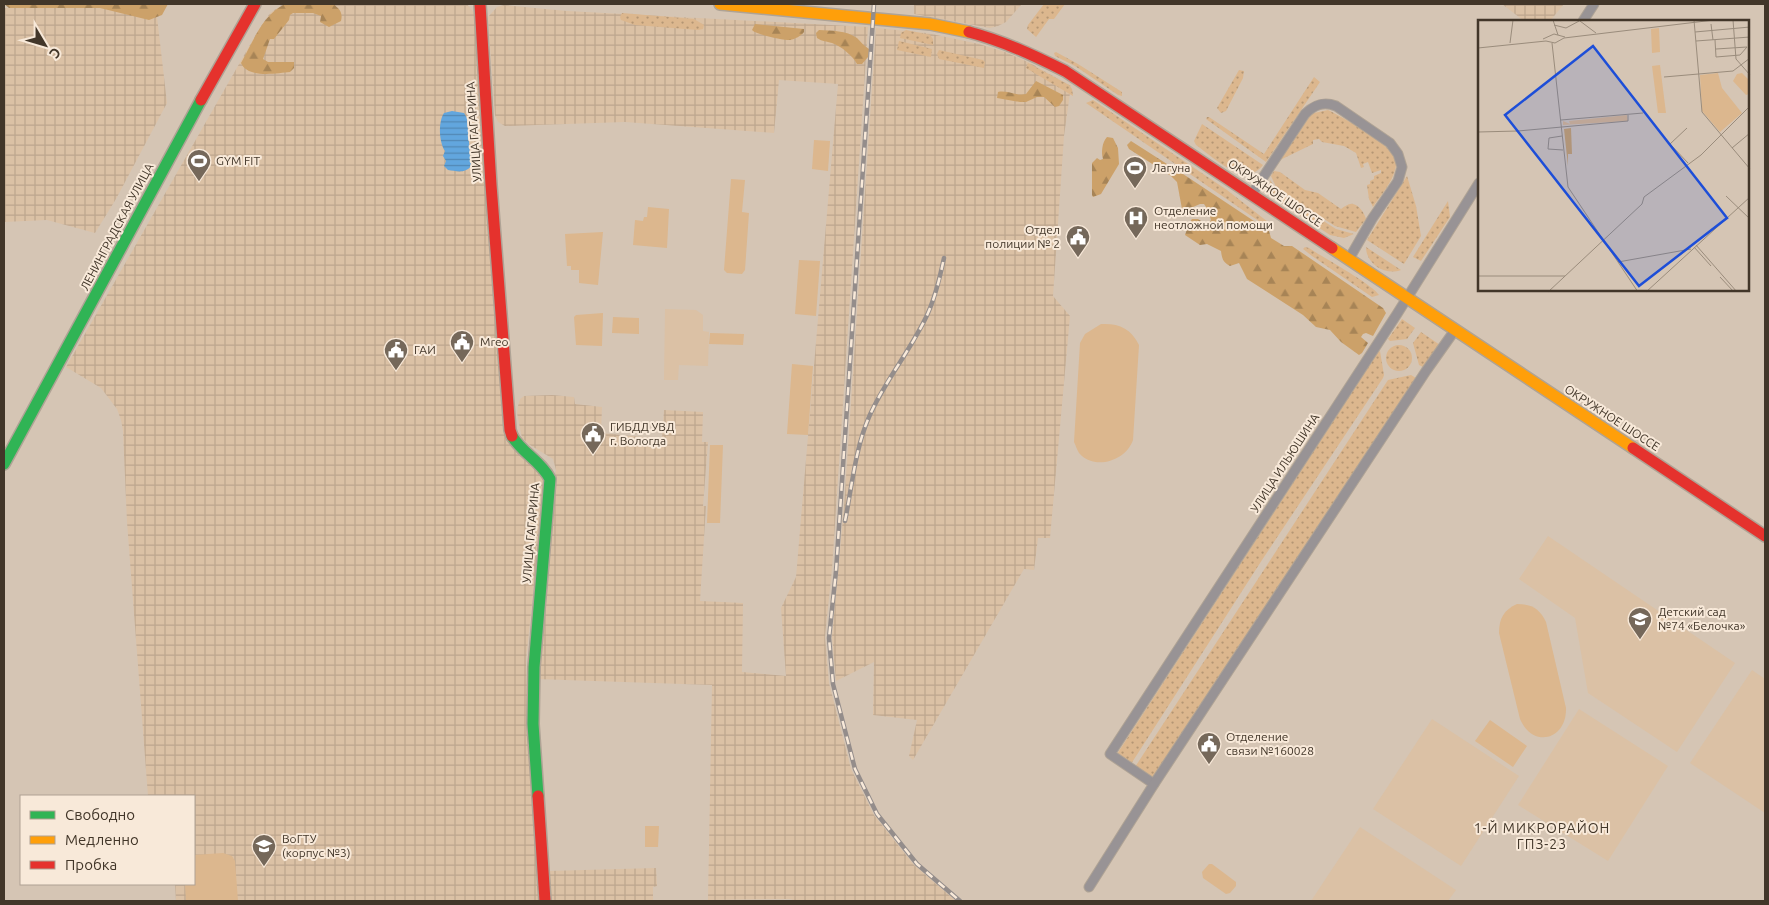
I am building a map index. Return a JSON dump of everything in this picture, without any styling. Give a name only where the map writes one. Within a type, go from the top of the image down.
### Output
[{"type":"main road","name":"УЛИЦА ГАГАРИНА","points":[[480,4],[510,430],[517,444],[545,469],[550,479],[534,677],[533,724],[545,901]]},
{"type":"main road","name":"ОКРУЖНОЕ ШОССЕ","points":[[720,4],[930,24],[995,39],[1065,71],[1765,536]]},
{"type":"main road","name":"ЛЕНИНГРАДСКАЯ УЛИЦА","points":[[4,464],[251,7]]},
{"type":"street","points":[[1583,20],[1594,4]]},
{"type":"street","points":[[1252,194],[1305,114],[1313,106],[1319,104],[1336,106],[1390,143],[1398,154],[1402,168],[1398,180],[1349,259]]},
{"type":"street","name":"УЛИЦА ИЛЬЮШИНА","points":[[1154,784],[1110,754],[1408,298],[1478,185]]},
{"type":"street","points":[[1089,886],[1154,784],[1455,330]]},
{"type":"shaded area","points":[[283,4],[467,4],[475,14],[506,436],[510,444],[540,472],[545,481],[526,660],[528,727],[540,901],[176,901],[175,885],[195,885],[195,795],[148,795],[121,420],[117,409],[101,388],[66,367],[259,29],[270,13]]},
{"type":"shaded area","points":[[914,4],[1022,4],[1006,22],[990,28],[914,14]]},
{"type":"shaded area","points":[[1044,4],[1065,4],[1054,19],[1049,19],[1036,37],[1027,29]]},
{"type":"shaded area","points":[[1502,4],[1564,4],[1551,20],[1523,20]]},
{"type":"shaded area","points":[[504,5],[567,11],[868,27],[832,569],[825,637],[829,683],[851,769],[874,815],[914,865],[956,901],[708,900],[712,685],[535,679],[556,470],[553,459],[522,438],[517,413],[520,399],[524,396],[552,395],[574,397],[575,404],[602,407],[601,433],[662,439],[664,410],[703,412],[702,442],[708,442],[703,506],[706,506],[700,601],[743,603],[742,672],[786,676],[781,608],[796,577],[838,84],[779,80],[774,133],[625,122],[505,126],[498,122],[495,115],[488,17],[497,7]]},
{"type":"shaded area","points":[[4,8],[156,8],[167,103],[116,199],[95,233],[47,220],[4,222]]},
{"type":"shaded area","points":[[622,13],[694,19],[704,25],[703,29],[698,30],[635,25],[621,20]]},
{"type":"shaded area","points":[[876,28],[927,33],[979,44],[1005,52],[1030,63],[1071,86],[1064,136],[1053,296],[1070,316],[1050,538],[1038,538],[1034,570],[1024,569],[913,760],[909,756],[917,720],[873,715],[874,662],[836,681],[832,637],[844,507]]},
{"type":"shaded area","points":[[906,30],[930,35],[933,39],[933,45],[900,38],[901,33]]},
{"type":"shaded area","points":[[899,41],[932,49],[931,57],[897,50]]},
{"type":"shaded area","points":[[939,50],[983,60],[985,62],[984,68],[939,59],[937,54]]},
{"type":"shaded area","points":[[1056,52],[1122,92],[1122,96],[1075,66],[1055,56],[1054,53]]},
{"type":"shaded area","points":[[1028,63],[1069,85],[1073,96],[1026,68]]},
{"type":"shaded area","points":[[1239,70],[1244,71],[1243,78],[1226,111],[1221,113],[1217,108]]},
{"type":"shaded area","points":[[1314,77],[1320,82],[1266,162],[1206,119],[1209,117],[1264,154]]},
{"type":"shaded area","points":[[1093,100],[1227,190],[1268,222],[1268,224],[1266,226],[1086,103]]},
{"type":"shaded area","points":[[1328,110],[1382,143],[1395,158],[1396,166],[1389,185],[1373,207],[1369,199],[1367,185],[1374,179],[1374,176],[1381,173],[1381,170],[1372,173],[1368,162],[1363,164],[1364,167],[1361,168],[1356,153],[1344,146],[1322,142],[1319,139],[1313,140],[1313,144],[1280,160],[1310,116],[1314,113]]},
{"type":"shaded area","points":[[1202,124],[1263,165],[1256,172],[1247,174],[1238,172],[1220,163],[1196,145],[1194,141]]},
{"type":"shaded area","points":[[814,140],[830,141],[828,171],[812,169]]},
{"type":"shaded area","points":[[1274,171],[1280,172],[1305,190],[1318,193],[1341,209],[1350,204],[1357,206],[1366,219],[1356,232],[1335,226],[1277,189],[1271,176]]},
{"type":"shaded area","points":[[1407,176],[1416,206],[1421,236],[1404,264],[1367,240]]},
{"type":"shaded area","points":[[731,179],[745,180],[742,212],[749,213],[745,270],[742,274],[727,273],[724,270]]},
{"type":"shaded area","points":[[1270,180],[1278,192],[1336,229],[1354,234],[1344,238],[1330,235],[1275,199],[1270,191]]},
{"type":"shaded area","points":[[1448,201],[1450,217],[1421,261],[1413,257]]},
{"type":"shaded area","points":[[648,207],[669,209],[667,248],[633,245],[635,220],[643,221],[644,217],[647,217]]},
{"type":"shaded area","points":[[603,232],[598,285],[579,283],[579,270],[571,270],[571,266],[567,266],[565,234]]},
{"type":"shaded area","points":[[1305,247],[1357,278],[1375,290],[1379,295],[1372,297],[1312,256],[1303,249]]},
{"type":"shaded area","points":[[1366,247],[1401,270],[1389,271],[1378,267],[1369,259]]},
{"type":"shaded area","points":[[799,260],[820,261],[816,316],[795,314]]},
{"type":"shaded area","points":[[665,309],[696,310],[703,315],[703,331],[709,332],[708,366],[679,365],[678,380],[664,380]]},
{"type":"shaded area","points":[[603,313],[602,346],[576,345],[574,317],[576,315]]},
{"type":"shaded area","points":[[613,317],[639,318],[639,334],[612,333]]},
{"type":"shaded area","points":[[1402,319],[1415,328],[1407,339],[1390,341],[1388,339]]},
{"type":"shaded area","points":[[1101,324],[1113,324],[1123,328],[1132,334],[1139,345],[1133,440],[1124,453],[1117,458],[1109,461],[1093,462],[1079,453],[1074,442],[1080,343],[1085,334]]},
{"type":"shaded area","points":[[1421,332],[1440,345],[1423,367],[1419,365],[1413,343]]},
{"type":"shaded area","points":[[710,333],[744,334],[743,345],[709,344]]},
{"type":"shaded area","points":[[1399,345],[1408,349],[1412,358],[1408,367],[1399,371],[1390,367],[1386,358],[1390,349]]},
{"type":"shaded area","points":[[1380,351],[1383,378],[1262,560],[1131,764],[1117,754]]},
{"type":"shaded area","points":[[792,364],[813,366],[808,435],[787,434]]},
{"type":"shaded area","points":[[1411,375],[1416,378],[1154,779],[1135,767],[1388,380]]},
{"type":"shaded area","points":[[710,445],[723,445],[720,523],[707,523]]},
{"type":"shaded area","name":"Детский сад №74 «Белочка»","points":[[1548,536],[1735,663],[1677,752],[1588,693],[1575,618],[1519,579]]},
{"type":"shaded area","points":[[1517,604],[1535,608],[1546,622],[1566,708],[1565,719],[1561,727],[1548,737],[1533,734],[1520,719],[1499,633],[1503,615]]},
{"type":"shaded area","points":[[1752,670],[1765,679],[1765,813],[1690,763]]},
{"type":"shaded area","points":[[1579,709],[1668,766],[1608,861],[1518,805]]},
{"type":"shaded area","points":[[1432,719],[1519,776],[1461,866],[1373,809]]},
{"type":"shaded area","points":[[1490,720],[1527,746],[1513,767],[1475,741]]},
{"type":"shaded area","points":[[645,826],[659,826],[658,847],[645,847]]},
{"type":"shaded area","points":[[1360,827],[1456,890],[1448,901],[1311,901]]},
{"type":"shaded area","points":[[223,853],[232,856],[235,861],[238,901],[186,901],[185,885],[195,885],[195,855]]},
{"type":"shaded area","points":[[1209,864],[1212,864],[1236,882],[1236,886],[1230,893],[1226,894],[1203,878],[1202,872]]},
{"type":"shaded area","points":[[656,868],[657,886],[653,887],[653,901],[548,901],[548,871]]},
{"type":"green space","points":[[4,4],[168,4],[162,15],[149,20],[100,8],[9,8]]},
{"type":"green space","points":[[285,4],[333,4],[340,11],[341,21],[329,27],[320,22],[321,16],[313,13],[293,13],[274,39],[270,39],[263,59],[268,62],[294,62],[294,68],[290,72],[271,74],[250,71],[241,63],[254,38],[270,15]]},
{"type":"green space","points":[[755,24],[804,29],[804,32],[792,40],[781,39],[755,32],[752,30]]},
{"type":"green space","points":[[819,30],[839,31],[853,35],[869,49],[868,57],[862,64],[857,64],[839,46],[817,38],[816,33]]},
{"type":"green space","points":[[1036,81],[1063,95],[1063,100],[1059,106],[1055,107],[1044,97],[1037,97],[1026,102],[997,98],[998,92],[1026,94]]},
{"type":"green space","points":[[1107,137],[1113,138],[1118,148],[1119,164],[1101,194],[1093,197],[1092,163],[1097,158],[1103,159],[1102,148]]},
{"type":"green space","points":[[1131,141],[1167,164],[1174,171],[1180,172],[1269,231],[1271,238],[1284,246],[1292,246],[1383,308],[1386,313],[1373,336],[1366,333],[1361,337],[1368,343],[1362,353],[1359,355],[1341,342],[1330,330],[1316,327],[1303,315],[1247,279],[1239,263],[1230,266],[1223,260],[1221,251],[1207,244],[1200,245],[1185,235],[1192,219],[1198,219],[1207,225],[1211,220],[1206,207],[1204,204],[1200,204],[1184,211],[1177,182],[1171,176],[1129,149],[1127,145]]},
{"type":"water","points":[[452,111],[464,113],[467,118],[471,166],[463,171],[448,170],[444,166],[446,161],[443,156],[445,151],[440,137],[440,127],[444,113]]},
{"type":"railway","points":[[874,4],[836,571],[829,638],[833,684],[855,769],[877,814],[917,864],[960,901]]},
{"type":"railway","points":[[845,521],[857,455],[864,429],[875,403],[922,326],[936,293],[944,258]]},
{"type":"traffic: fast","points":[[4,464],[201,100]]},
{"type":"traffic: fast","points":[[512,436],[542,467],[550,479],[534,667],[533,724],[538,796]]},
{"type":"traffic: slow","points":[[720,4],[930,24],[969,32]]},
{"type":"traffic: slow","points":[[1332,248],[1633,448]]},
{"type":"traffic: jam","points":[[201,100],[255,4]]},
{"type":"traffic: jam","points":[[480,4],[491,185],[512,436]]},
{"type":"traffic: jam","points":[[969,32],[1018,49],[1065,71],[1332,248]]},
{"type":"traffic: jam","points":[[1633,448],[1765,536]]},
{"type":"traffic: jam","points":[[538,796],[545,901]]},
{"type":"place","name":"GYM FIT","points":[[199,182]]},
{"type":"place","name":"Лагуна","points":[[1135,189]]},
{"type":"place","name":"Отделение неотложной помощи","points":[[1136,239]]},
{"type":"place","name":"Отдел полиции № 2","points":[[1078,258]]},
{"type":"place","name":"Mreo","points":[[462,363]]},
{"type":"place","name":"ГАИ","points":[[396,371]]},
{"type":"place","name":"ГИБДД УВД г. Вологда","points":[[593,455]]},
{"type":"place","name":"Детский сад №74 «Белочка»","points":[[1640,640]]},
{"type":"place","name":"Отделение связи №160028","points":[[1209,765]]},
{"type":"place","name":"ВоГТУ (корпус №3)","points":[[264,867]]},
{"type":"district","name":"1-Й МИКРОРАЙОН ГПЗ-23","points":[[1542,836]]}]
